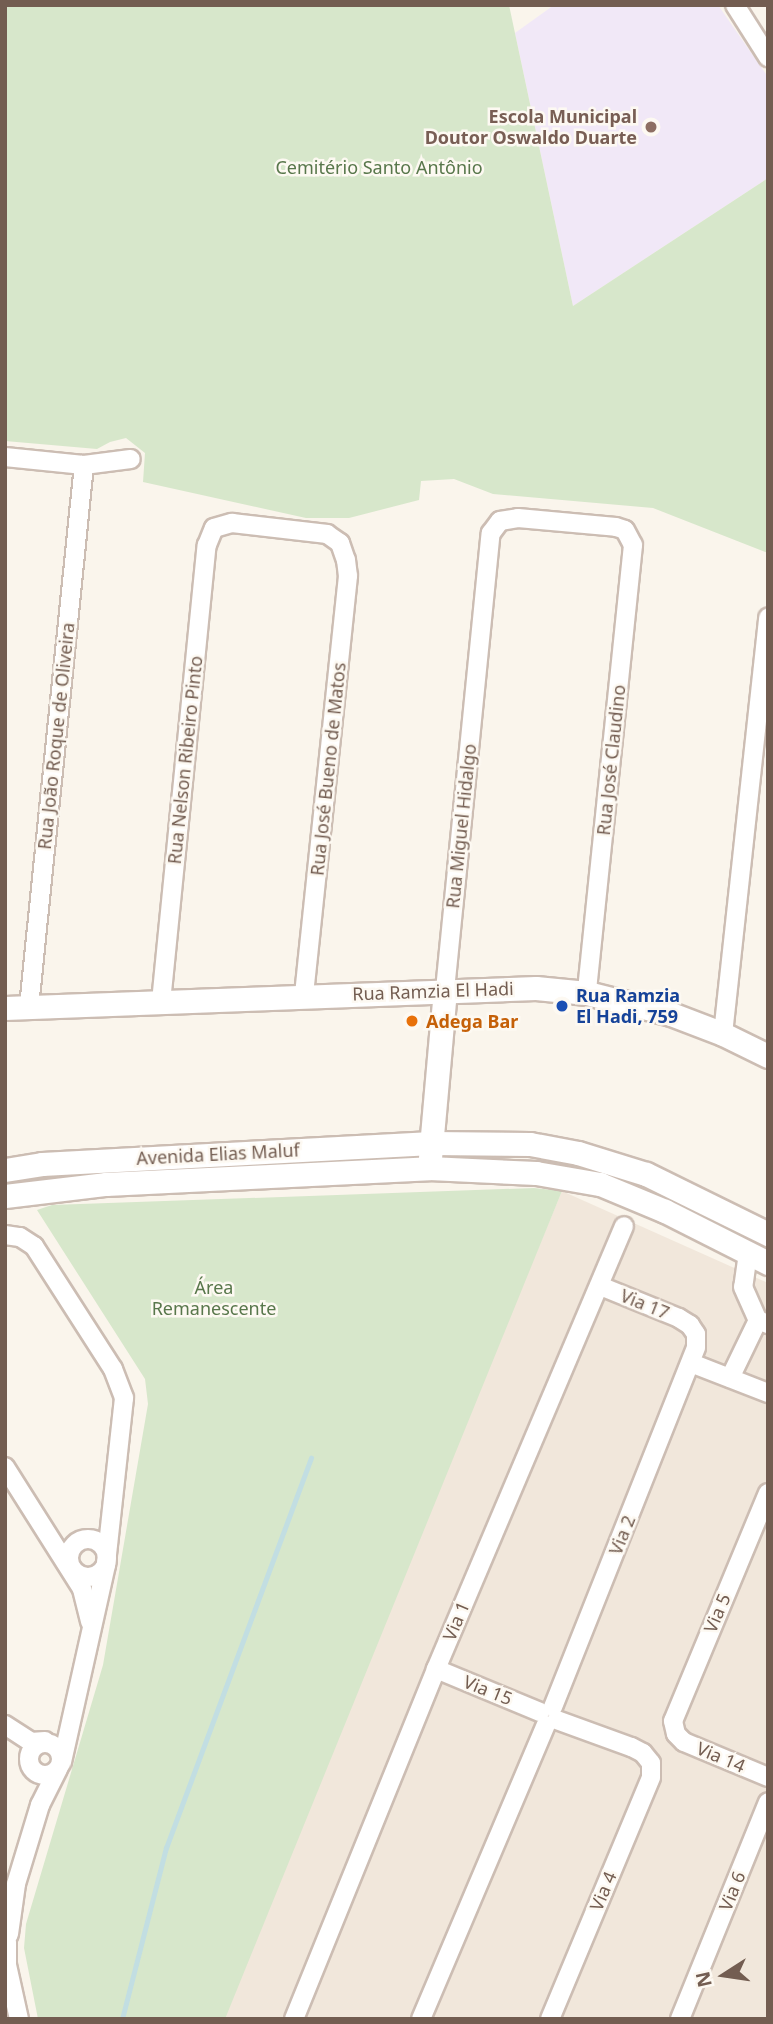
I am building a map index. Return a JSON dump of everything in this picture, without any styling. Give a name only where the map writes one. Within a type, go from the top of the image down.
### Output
[{"type":"street","points":[[735,5],[768,57]]},
{"type":"street","points":[[5,457],[84,465],[131,459]]},
{"type":"street","name":"Rua João Roque de Oliveira","points":[[29,1007],[84,465]]},
{"type":"street","name":"Rua José Claudino","points":[[508,518],[625,530],[633,545],[587,993]]},
{"type":"street","name":"Rua Miguel Hidalgo","points":[[431,1143],[491,533],[495,525],[508,518]]},
{"type":"street","name":"Rua Nelson Ribeiro Pinto","points":[[161,1002],[206,545],[214,528],[222,524],[310,530],[327,534],[340,543]]},
{"type":"street","name":"Rua José Bueno de Matos","points":[[304,996],[348,576],[340,543]]},
{"type":"street","points":[[723,1034],[768,617]]},
{"type":"street","name":"Rua Ramzia El Hadi","points":[[5,1008],[536,988],[587,993],[671,1014],[723,1034],[768,1056]]},
{"type":"street","points":[[429,1168],[431,1143]]},
{"type":"street","name":"Avenida Elias Maluf","points":[[5,1170],[43,1164],[431,1143],[530,1144],[578,1153],[646,1174],[768,1234]]},
{"type":"street","name":"Avenida Elias Maluf","points":[[5,1196],[106,1184],[429,1168],[536,1173],[600,1184],[761,1253]]},
{"type":"street","name":"Via 1","points":[[294,2019],[436,1669],[624,1226]]},
{"type":"street","points":[[5,1235],[20,1237],[34,1246],[120,1383],[125,1412],[106,1565],[60,1765],[40,1805],[10,1891],[6,1936],[7,1965],[19,2019]]},
{"type":"street","points":[[730,1378],[763,1322],[743,1287],[761,1253]]},
{"type":"street","name":"Via 17","points":[[600,1286],[690,1325],[696,1334],[696,1347],[691,1363]]},
{"type":"street","points":[[691,1363],[730,1378],[765,1386]]},
{"type":"street","name":"Via 2","points":[[421,2019],[549,1716],[691,1363]]},
{"type":"street","points":[[5,1467],[72,1570],[88,1605],[91,1632]]},
{"type":"street","name":"Via 5","points":[[676,1734],[673,1721],[676,1709],[768,1493]]},
{"type":"street","points":[[72,1570],[69,1553],[84,1540],[113,1504]]},
{"type":"street","points":[[40,1523],[103,1547],[106,1565]]},
{"type":"street","points":[[72,1570],[87,1578],[95,1576],[106,1565]]},
{"type":"street","name":"Via 15","points":[[436,1669],[631,1747],[643,1753],[651,1763]]},
{"type":"street","points":[[40,1805],[29,1755],[61,1728],[72,1712]]},
{"type":"street","points":[[5,1725],[31,1742],[58,1749],[60,1765]]},
{"type":"street","points":[[5,1733],[31,1768],[43,1776],[60,1765]]},
{"type":"street","name":"Via 14","points":[[676,1734],[684,1742],[768,1777]]},
{"type":"street","name":"Via 4","points":[[550,2019],[650,1777],[651,1763]]},
{"type":"street","name":"Via 6","points":[[680,2019],[768,1802]]},
{"type":"street","points":[[5,2004],[5,2017]]},
{"type":"shaded area","name":"Escola Municipal Doutor Oswaldo Duarte","points":[[554,5],[718,5],[768,77],[768,178],[573,306],[515,33]]},
{"type":"shaded area","points":[[562,1191],[768,1283],[768,2019],[224,2019],[375,1639]]},
{"type":"green space","name":"Cemitério Santo Antônio","points":[[5,5],[509,5],[573,306],[768,178],[768,553],[653,508],[493,494],[454,479],[421,481],[419,500],[349,518],[306,518],[143,482],[145,453],[126,438],[97,449],[5,441]]},
{"type":"green space","name":"Área Remanescente","points":[[534,1188],[562,1191],[225,2019],[38,2019],[24,1948],[26,1924],[103,1665],[148,1404],[145,1379],[37,1210],[52,1205]]},
{"type":"waterway","points":[[122,2019],[166,1848],[311,1458]]},
{"type":"place","name":"Escola Municipal Doutor Oswaldo Duarte","points":[[651,127]]},
{"type":"place","name":"Rua Ramzia El Hadi, 759","points":[[562,1006]]},
{"type":"place","name":"Adega Bar","points":[[412,1021]]}]
